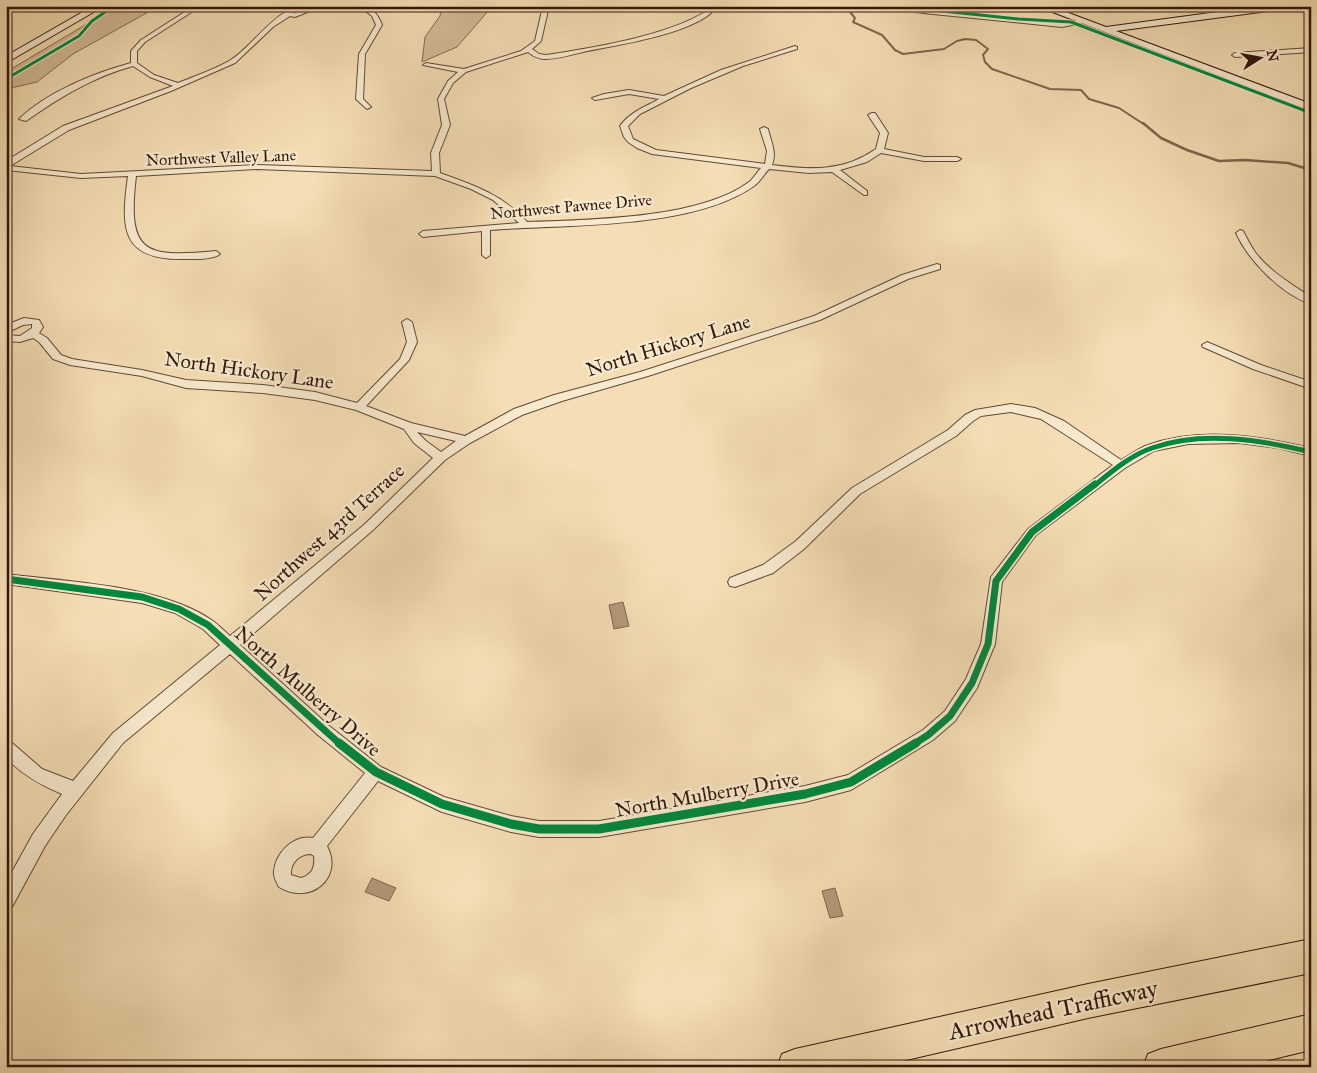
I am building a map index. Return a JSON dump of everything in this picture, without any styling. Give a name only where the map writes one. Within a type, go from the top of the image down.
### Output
[{"type":"highway","name":"Arrowhead Trafficway","points":[[795,1067],[1088,1001],[1311,956]]},
{"type":"highway","points":[[1160,1067],[1311,1032]]},
{"type":"main road","points":[[6,53],[89,6]]},
{"type":"main road","points":[[6,60],[100,6]]},
{"type":"main road","points":[[1041,6],[1311,108]]},
{"type":"main road","points":[[1105,30],[1283,6]]},
{"type":"street","points":[[179,86],[152,76],[134,64],[133,57],[137,46],[198,6]]},
{"type":"street","points":[[6,167],[43,141],[66,128],[179,86],[232,62],[260,36],[301,6]]},
{"type":"street","points":[[286,18],[319,6]]},
{"type":"street","points":[[362,6],[375,15],[379,24],[362,54],[359,98],[367,107]]},
{"type":"street","points":[[436,174],[434,163],[436,153],[446,125],[441,99],[453,78],[464,71],[528,49],[538,41],[546,6]]},
{"type":"street","points":[[528,49],[537,56],[546,57],[614,43],[696,22],[708,13],[706,6]]},
{"type":"street","points":[[1302,6],[1311,10]]},
{"type":"street","points":[[915,11],[1060,25],[1084,22]]},
{"type":"street","points":[[795,48],[729,68],[664,98],[629,118],[624,126],[624,131],[633,143],[644,149],[656,152],[806,170],[833,169],[861,162],[880,150],[924,159],[957,159]]},
{"type":"street","points":[[1235,55],[1311,50]]},
{"type":"street","points":[[23,119],[64,91],[86,79],[134,64]]},
{"type":"street","points":[[426,65],[464,71]]},
{"type":"street","points":[[595,98],[612,93],[632,92],[649,93],[664,98]]},
{"type":"street","points":[[6,156],[33,138],[61,124],[109,111]]},
{"type":"street","points":[[872,115],[884,133],[880,150]]},
{"type":"street","points":[[764,129],[772,151],[767,166]]},
{"type":"street","points":[[624,146],[633,143]]},
{"type":"street","name":"Northwest Pawnee Drive","points":[[423,234],[628,218],[704,205],[727,198],[746,188],[760,177],[767,166]]},
{"type":"street","name":"Northwest Valley Lane","points":[[6,167],[72,176],[265,167],[436,174],[477,188],[501,200],[525,225]]},
{"type":"street","points":[[833,169],[864,193]]},
{"type":"street","points":[[132,174],[127,218],[135,242],[152,253],[163,256],[189,257],[216,254]]},
{"type":"street","points":[[486,229],[486,255]]},
{"type":"street","points":[[1240,233],[1247,249],[1265,268],[1311,301]]},
{"type":"street","name":"North Hickory Lane","points":[[6,330],[17,323],[32,321],[38,324],[38,327],[33,332],[43,340],[57,357],[70,362],[142,373],[186,384],[262,388],[315,396],[359,407],[408,426],[466,440],[518,412],[558,398],[652,372],[841,310],[906,275],[938,267]]},
{"type":"street","points":[[359,407],[404,360],[412,342],[408,322]]},
{"type":"street","points":[[6,338],[18,340],[33,332]]},
{"type":"street","points":[[1207,345],[1257,367],[1311,386]]},
{"type":"street","points":[[734,582],[768,569],[800,545],[856,491],[952,433],[979,413],[1011,408],[1031,411],[1045,416],[1060,424],[1121,466]]},
{"type":"street","points":[[408,426],[411,434],[427,450],[441,457]]},
{"type":"street","name":"North Mulberry Drive","points":[[6,579],[142,597],[179,609],[208,624],[322,730],[376,772],[442,804],[511,824],[549,829],[600,829],[805,794],[851,782],[928,735],[950,716],[969,689],[986,650],[992,619],[996,580],[1032,532],[1121,466],[1151,448],[1188,440],[1239,439],[1278,444],[1311,452]]},
{"type":"street","name":"Northwest 43rd Terrace","points":[[6,901],[39,840],[75,790],[118,738],[369,527],[441,457],[466,440]]},
{"type":"street","points":[[6,747],[29,770],[46,781],[75,790]]},
{"type":"street","points":[[316,847],[376,772]]},
{"type":"shaded area","points":[[117,6],[159,6],[73,54],[37,82],[6,89],[6,72]]},
{"type":"shaded area","points":[[442,6],[500,6],[500,10],[489,10],[457,47],[422,62],[425,37],[440,16]]},
{"type":"shaded area","points":[[623,602],[629,626],[614,629],[609,605]]},
{"type":"shaded area","points":[[372,878],[396,888],[389,901],[365,892]]},
{"type":"shaded area","points":[[835,888],[843,916],[830,918],[822,891]]},
{"type":"waterway","points":[[845,6],[855,18],[853,22],[882,35],[895,50],[903,54],[944,49],[957,41],[965,39],[976,40],[988,49],[983,55],[985,62],[992,69],[1050,89],[1081,90],[1089,99],[1119,108],[1145,125]]},
{"type":"waterway","points":[[1143,123],[1161,138],[1187,150],[1219,161],[1245,160],[1288,163],[1311,170]]},
{"type":"cycle path","points":[[6,79],[79,36],[92,21],[114,6]]},
{"type":"cycle path","points":[[890,6],[915,11],[933,10],[1019,19],[1071,22],[1311,113]]},
{"type":"cycle path","points":[[6,579],[142,597],[179,609],[208,625],[323,730],[376,772],[442,804],[511,824],[539,829],[599,829],[805,794],[851,782],[928,735],[950,716],[972,683],[988,644],[996,581],[1032,532],[1121,465],[1151,448],[1188,440],[1239,439],[1278,444],[1311,452]]}]
